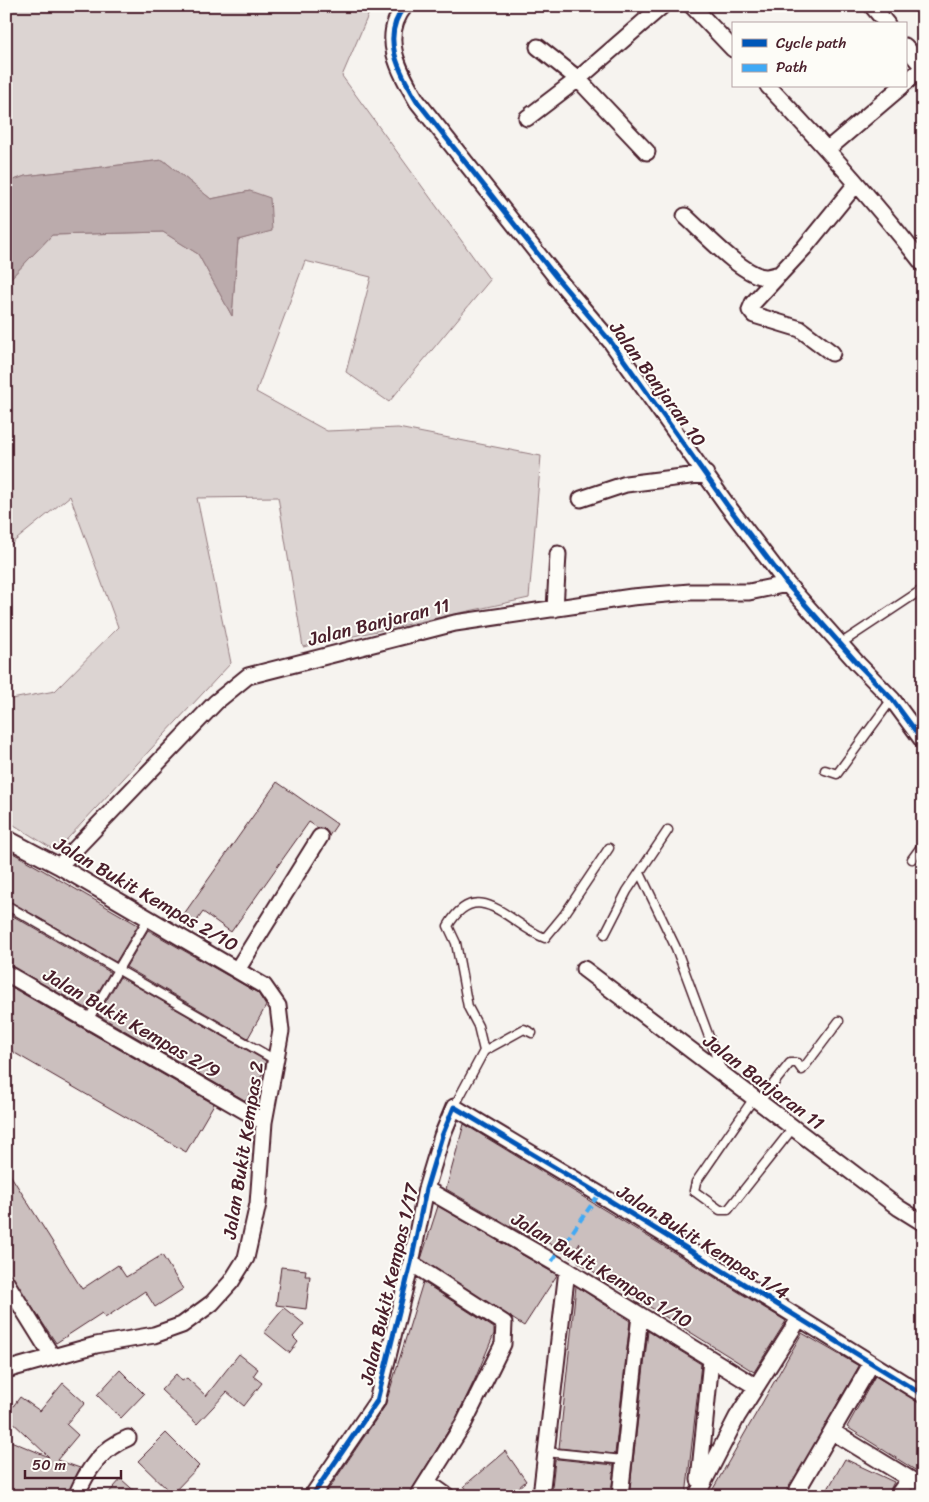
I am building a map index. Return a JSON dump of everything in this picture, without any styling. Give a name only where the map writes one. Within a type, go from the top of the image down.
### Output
[{"type":"street","name":"Jalan Banjaran 10","points":[[405,6],[396,20],[393,30],[394,57],[400,72],[417,101],[556,277],[611,342],[787,584],[892,699],[923,741]]},
{"type":"street","points":[[527,118],[578,79],[662,6]]},
{"type":"street","points":[[692,6],[732,48]]},
{"type":"street","points":[[872,6],[884,22]]},
{"type":"street","points":[[538,47],[578,79],[647,152]]},
{"type":"street","points":[[906,47],[923,68],[906,82]]},
{"type":"street","points":[[770,88],[828,149],[856,184],[899,231],[923,264]]},
{"type":"street","points":[[828,149],[900,88]]},
{"type":"street","points":[[832,353],[800,329],[754,315],[750,310],[753,303],[856,184]]},
{"type":"street","points":[[685,216],[742,266],[755,274],[765,277],[780,274]]},
{"type":"street","points":[[581,499],[626,484],[706,474]]},
{"type":"street","points":[[554,609],[558,554]]},
{"type":"street","name":"Jalan Banjaran 11","points":[[59,866],[216,702],[248,676],[456,622],[661,595],[749,592],[787,584]]},
{"type":"street","points":[[237,970],[320,837]]},
{"type":"street","name":"Jalan Bukit Kempas 2/10","points":[[6,838],[59,866],[264,986]]},
{"type":"street","name":"Jalan Banjaran 11","points":[[584,969],[724,1077],[899,1208],[923,1223]]},
{"type":"street","name":"Jalan Bukit Kempas 2/9","points":[[6,973],[264,1122]]},
{"type":"street","name":"Jalan Bukit Kempas 2","points":[[6,1370],[96,1345],[154,1335],[182,1325],[212,1303],[231,1282],[246,1258],[258,1204],[264,1122],[281,1032],[278,1006],[264,986]]},
{"type":"street","name":"Jalan Bukit Kempas 1/17","points":[[312,1496],[377,1401],[411,1264],[426,1189],[442,1136],[460,1111]]},
{"type":"street","name":"Jalan Bukit Kempas 1/4","points":[[460,1111],[607,1199],[923,1395]]},
{"type":"street","name":"Jalan Bukit Kempas 1/10","points":[[426,1189],[568,1270],[755,1386]]},
{"type":"street","points":[[411,1264],[504,1323],[505,1334],[503,1344],[464,1423],[418,1496]]},
{"type":"street","points":[[541,1496],[568,1270]]},
{"type":"street","points":[[6,1282],[52,1356]]},
{"type":"street","points":[[620,1496],[640,1315]]},
{"type":"street","points":[[697,1496],[714,1458],[755,1386],[798,1319]]},
{"type":"street","points":[[697,1496],[706,1428],[711,1360]]},
{"type":"street","points":[[794,1496],[871,1364]]},
{"type":"street","points":[[833,1432],[923,1487]]},
{"type":"street","points":[[76,1496],[83,1480],[112,1444],[128,1438]]},
{"type":"street","points":[[897,1496],[910,1478]]},
{"type":"street","points":[[427,1482],[447,1496]]},
{"type":"lane","points":[[840,644],[923,589]]},
{"type":"lane","points":[[825,770],[836,774],[892,699]]},
{"type":"lane","points":[[604,934],[668,830]]},
{"type":"lane","points":[[912,860],[923,844]]},
{"type":"lane","points":[[460,1111],[484,1051],[478,1026],[468,1007],[456,943],[448,926],[455,914],[473,903],[492,906],[512,916],[532,933],[545,938],[564,915],[609,848]]},
{"type":"lane","points":[[640,873],[676,948],[724,1077]]},
{"type":"lane","points":[[6,905],[277,1061]]},
{"type":"lane","points":[[88,1020],[148,919]]},
{"type":"lane","points":[[793,1128],[728,1210],[720,1210],[694,1190],[696,1182],[757,1100],[790,1063],[797,1063],[802,1070],[839,1021]]},
{"type":"lane","points":[[484,1051],[524,1029],[532,1034]]},
{"type":"lane","points":[[546,1452],[623,1460]]},
{"type":"shaded area","points":[[6,6],[372,6],[342,76],[490,280],[389,402],[346,372],[371,277],[305,261],[256,392],[327,431],[398,428],[541,456],[529,598],[303,647],[278,497],[197,498],[231,663],[56,851],[6,820],[6,700],[55,691],[118,627],[70,496],[6,548],[6,283],[52,235],[163,232],[198,254],[232,316],[238,240],[272,230],[250,191],[211,199],[163,160],[25,176],[6,183]]},
{"type":"shaded area","points":[[163,160],[211,199],[250,191],[270,198],[272,231],[238,240],[232,316],[198,254],[163,232],[52,235],[6,283],[6,183],[25,176]]},
{"type":"building","points":[[277,782],[337,824],[329,836],[325,829],[318,828],[309,822],[231,932],[203,912],[191,929],[179,921]]},
{"type":"building","points":[[6,849],[138,925],[116,962],[6,899]]},
{"type":"building","points":[[6,912],[110,972],[88,1009],[6,964]]},
{"type":"building","points":[[148,930],[258,993],[266,1006],[248,1038],[126,967]]},
{"type":"building","points":[[120,977],[266,1061],[264,1071],[246,1101],[98,1015]]},
{"type":"building","points":[[6,984],[214,1104],[186,1152],[6,1048]]},
{"type":"building","points":[[464,1124],[786,1321],[754,1372],[578,1262],[580,1243],[571,1257],[532,1233],[529,1237],[446,1189]]},
{"type":"building","points":[[6,1168],[82,1289],[118,1265],[126,1277],[162,1255],[183,1289],[155,1307],[145,1291],[105,1318],[102,1313],[56,1343],[6,1268]]},
{"type":"building","points":[[438,1206],[557,1275],[524,1326],[421,1259]]},
{"type":"building","points":[[281,1267],[306,1270],[305,1276],[310,1276],[306,1309],[276,1305]]},
{"type":"building","points":[[423,1282],[494,1328],[494,1334],[475,1379],[456,1418],[408,1496],[324,1496],[385,1406]]},
{"type":"building","points":[[576,1286],[630,1321],[615,1454],[559,1448]]},
{"type":"building","points":[[284,1308],[304,1324],[293,1337],[298,1342],[290,1353],[264,1332]]},
{"type":"building","points":[[648,1331],[701,1364],[686,1496],[629,1496]]},
{"type":"building","points":[[802,1333],[859,1366],[785,1496],[709,1496]]},
{"type":"building","points":[[239,1354],[258,1369],[253,1376],[262,1383],[244,1406],[227,1392],[197,1424],[161,1390],[176,1374],[182,1381],[187,1378],[206,1396]]},
{"type":"building","points":[[120,1370],[144,1394],[121,1418],[97,1395]]},
{"type":"building","points":[[875,1376],[923,1405],[923,1475],[847,1427]]},
{"type":"building","points":[[63,1383],[85,1403],[66,1424],[78,1435],[57,1460],[80,1468],[67,1496],[6,1496],[6,1439],[49,1457],[6,1416],[20,1397],[40,1411]]},
{"type":"building","points":[[166,1433],[199,1466],[172,1494],[138,1461]]},
{"type":"building","points":[[505,1451],[526,1481],[509,1496],[472,1496],[464,1486]]},
{"type":"building","points":[[845,1459],[894,1482],[887,1496],[824,1496]]},
{"type":"building","points":[[555,1460],[614,1465],[611,1496],[551,1496]]},
{"type":"building","points":[[121,1479],[140,1496],[106,1496]]},
{"type":"marked path","points":[[552,1261],[599,1194]]},
{"type":"cycle path","points":[[405,6],[397,18],[393,42],[399,66],[417,101],[556,277],[611,342],[727,505],[787,584],[858,664],[892,699],[923,741]]},
{"type":"cycle path","points":[[312,1496],[377,1401],[411,1263],[426,1189],[442,1136],[454,1107],[599,1194],[923,1395]]}]
